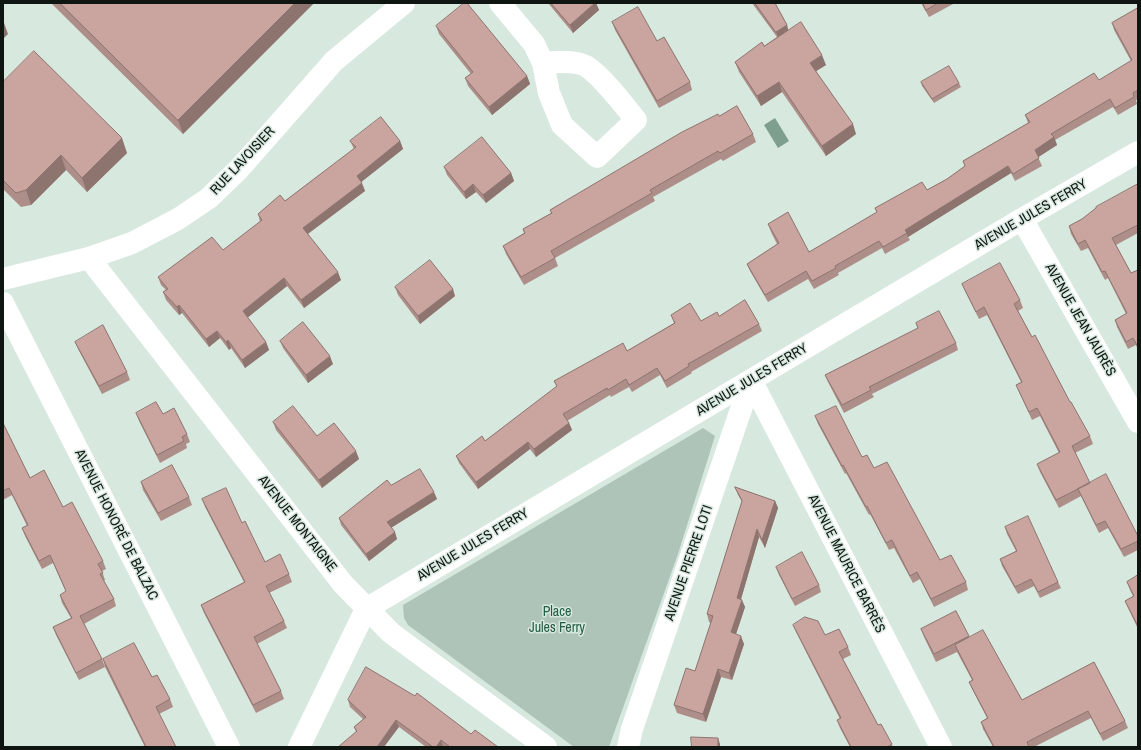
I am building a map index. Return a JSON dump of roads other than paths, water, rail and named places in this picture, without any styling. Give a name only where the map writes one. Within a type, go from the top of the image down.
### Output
[{"type":"street","name":"RUE LAVOISIER","points":[[3,279],[89,258],[132,244],[178,219],[208,198],[240,168],[334,61],[404,3]]},
{"type":"street","points":[[500,3],[534,44],[543,63],[549,93],[562,125],[597,157],[636,120],[615,93],[585,66],[568,62],[543,63]]},
{"type":"street","name":"AVENUE JULES FERRY","points":[[366,609],[1022,219],[1138,152]]},
{"type":"street","name":"AVENUE JEAN JAURÈS","points":[[1022,219],[1138,422]]},
{"type":"street","name":"AVENUE MONTAIGNE","points":[[89,258],[343,584],[366,609],[391,633],[546,747]]},
{"type":"street","name":"AVENUE HONORÉ DE BALZAC","points":[[3,303],[229,747]]},
{"type":"street","name":"AVENUE PIERRE LOTI","points":[[628,747],[634,722],[751,380]]},
{"type":"street","name":"AVENUE MAURICE BARRÈS","points":[[751,380],[941,747]]},
{"type":"street","points":[[299,747],[366,609]]},
{"type":"park label","name":"Place Jules Ferry","points":[[557,620]]}]
